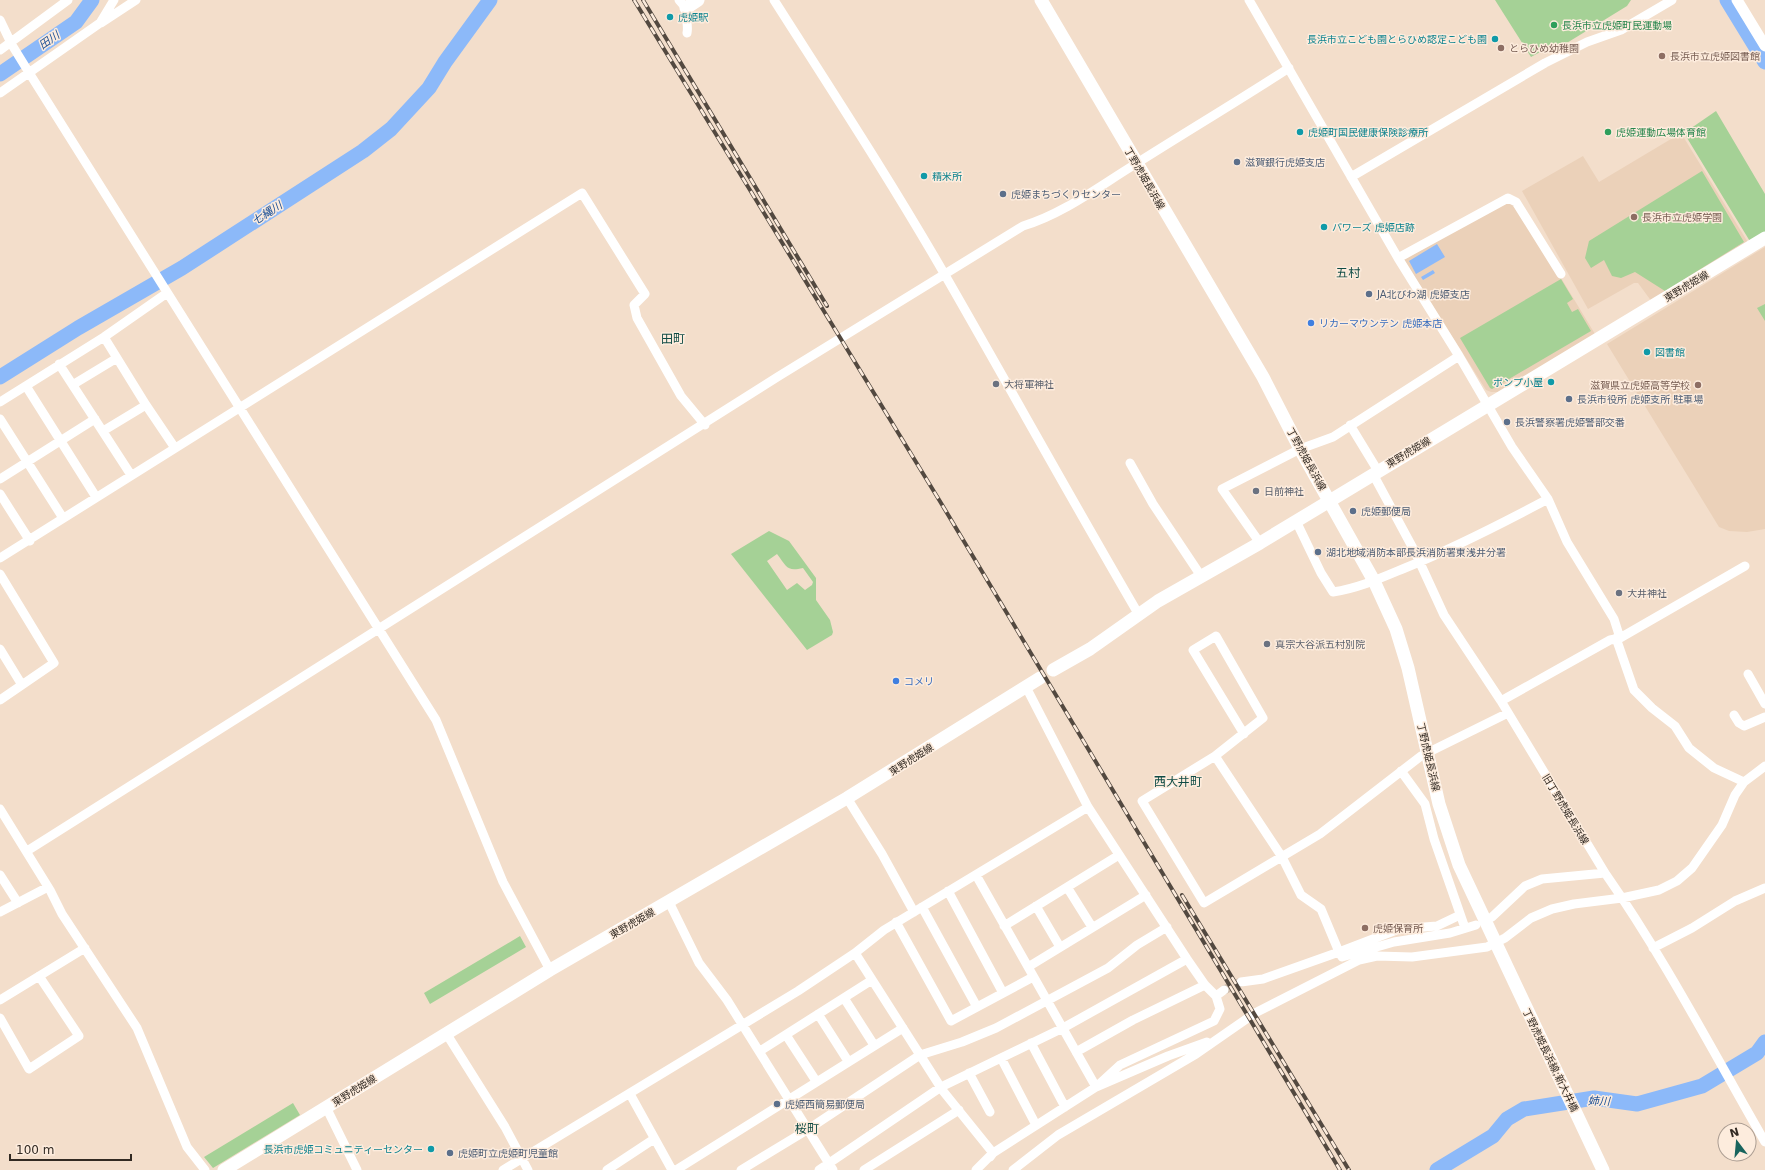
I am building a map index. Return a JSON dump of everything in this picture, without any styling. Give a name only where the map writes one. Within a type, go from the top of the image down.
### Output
[{"type":"main road","points":[[682,4],[698,0]]},
{"type":"main road","name":"丁野虎姫長浜線","points":[[1041,0],[1263,377],[1300,449],[1330,500],[1374,581],[1396,629],[1408,668],[1439,804],[1459,865],[1496,947]]},
{"type":"main road","name":"東野虎姫線","points":[[1053,670],[1090,649],[1158,601],[1260,544],[1375,472],[1765,238]]},
{"type":"main road","name":"東野虎姫線","points":[[224,1170],[550,970],[847,798],[1040,678]]},
{"type":"main road","name":"丁野虎姫長浜線;新大井橋","points":[[1496,947],[1603,1170]]},
{"type":"street","points":[[0,50],[46,18],[68,0]]},
{"type":"street","points":[[100,23],[114,0]]},
{"type":"street","points":[[0,93],[100,23],[136,0]]},
{"type":"street","points":[[774,0],[945,274],[1068,494],[1139,615]]},
{"type":"street","points":[[1249,0],[1398,258],[1459,356],[1487,405],[1548,499],[1567,542],[1614,619],[1618,638],[1634,690],[1652,708],[1675,726],[1689,748],[1714,768],[1744,782]]},
{"type":"street","points":[[1351,177],[1545,63],[1570,55],[1587,42],[1610,38],[1672,0]]},
{"type":"street","points":[[1737,0],[1765,46]]},
{"type":"street","points":[[682,4],[689,22],[688,33]]},
{"type":"street","points":[[0,20],[11,43],[156,276],[436,720],[503,882],[550,970]]},
{"type":"street","points":[[26,851],[780,376],[1023,226],[1037,222],[1061,210],[1218,114],[1289,68]]},
{"type":"street","points":[[0,558],[30,541],[96,497],[582,193],[645,294],[634,305],[637,318],[681,396],[704,425]]},
{"type":"street","points":[[1398,258],[1508,198],[1516,202],[1561,274]]},
{"type":"street","points":[[0,402],[104,337],[167,292]]},
{"type":"street","points":[[104,337],[146,405],[175,448]]},
{"type":"street","points":[[1260,544],[1222,489],[1300,449],[1333,437],[1459,356]]},
{"type":"street","points":[[74,384],[117,358]]},
{"type":"street","points":[[59,364],[74,384],[94,419],[131,475]]},
{"type":"street","points":[[26,386],[96,497]]},
{"type":"street","points":[[103,431],[146,405]]},
{"type":"street","points":[[0,479],[94,419]]},
{"type":"street","points":[[0,420],[63,518]]},
{"type":"street","name":"旧丁野虎姫長浜線","points":[[1350,426],[1420,562],[1444,615],[1501,701],[1605,873],[1622,898],[1693,1016],[1765,1142]]},
{"type":"street","points":[[1130,463],[1153,504],[1201,576]]},
{"type":"street","points":[[0,494],[30,541]]},
{"type":"street","points":[[1296,521],[1305,536],[1321,573],[1333,592],[1354,589],[1420,562],[1504,522],[1548,499]]},
{"type":"street","points":[[1501,701],[1559,667],[1618,638],[1745,566]]},
{"type":"street","points":[[0,574],[54,663],[0,700]]},
{"type":"street","points":[[1244,734],[1193,650],[1216,636],[1263,718],[1244,734],[1215,756],[1142,801],[1204,903],[1320,834],[1401,771],[1428,753],[1508,713]]},
{"type":"street","points":[[0,649],[22,685]]},
{"type":"street","points":[[1748,674],[1765,704]]},
{"type":"street","points":[[1026,687],[1088,807],[1187,959],[1205,985],[1216,996],[1220,1009],[1214,1021],[1120,1065],[1096,1087]]},
{"type":"street","points":[[1734,715],[1739,724],[1744,726],[1765,717]]},
{"type":"street","points":[[1215,756],[1282,856],[1301,894],[1321,909],[1342,957],[1394,942],[1450,933],[1476,925]]},
{"type":"street","points":[[1013,1170],[1058,1135],[1133,1093],[1220,1038],[1255,1013],[1358,960],[1377,956],[1392,955],[1412,957],[1496,947],[1531,918],[1552,909],[1574,904],[1622,898],[1658,890],[1677,881],[1692,868],[1722,825],[1734,795],[1744,782],[1765,766]]},
{"type":"street","points":[[1401,771],[1425,804],[1434,838],[1464,928]]},
{"type":"street","points":[[847,798],[977,1007]]},
{"type":"street","points":[[503,1170],[798,991],[855,953],[896,922],[1088,807]]},
{"type":"street","points":[[0,809],[3,820],[26,851],[48,887],[62,914],[137,1028],[187,1147],[205,1170]]},
{"type":"street","points":[[1004,926],[1120,855]]},
{"type":"street","points":[[1492,917],[1526,886],[1542,879],[1605,873]]},
{"type":"street","points":[[0,875],[18,903]]},
{"type":"street","points":[[976,875],[1096,1087]]},
{"type":"street","points":[[0,912],[48,887]]},
{"type":"street","points":[[1068,887],[1092,927]]},
{"type":"street","points":[[1652,948],[1692,928],[1735,900],[1765,888]]},
{"type":"street","points":[[948,891],[1003,993]]},
{"type":"street","points":[[1028,967],[1146,895]]},
{"type":"street","points":[[669,902],[699,963],[760,1051],[831,1167]]},
{"type":"street","points":[[1036,906],[1060,947]]},
{"type":"street","points":[[1241,982],[1263,980],[1399,929],[1437,926],[1460,915]]},
{"type":"street","points":[[896,922],[951,1021],[1033,976]]},
{"type":"street","points":[[741,1170],[807,1130],[920,1056],[962,1042],[996,1028],[1108,968],[1137,946],[1166,927]]},
{"type":"street","points":[[1392,955],[1394,942]]},
{"type":"street","points":[[0,1000],[85,948]]},
{"type":"street","points":[[855,953],[920,1056],[959,1110],[993,1153]]},
{"type":"street","points":[[819,1170],[831,1167],[941,1086],[1063,1028],[1187,959]]},
{"type":"street","points":[[0,1018],[28,1069],[79,1036],[39,976]]},
{"type":"street","points":[[760,1051],[872,980]]},
{"type":"street","points":[[1076,1052],[1133,1020],[1205,985]]},
{"type":"street","points":[[1216,996],[1224,990]]},
{"type":"street","points":[[844,998],[874,1045]]},
{"type":"street","points":[[818,1014],[848,1061]]},
{"type":"street","points":[[676,1170],[789,1097],[902,1028]]},
{"type":"street","points":[[446,1033],[528,1170]]},
{"type":"street","points":[[786,1035],[816,1081]]},
{"type":"street","points":[[976,1170],[993,1153],[1096,1087],[1168,1056],[1220,1038]]},
{"type":"street","points":[[1031,1043],[1065,1107]]},
{"type":"street","points":[[1001,1058],[1036,1125]]},
{"type":"street","points":[[969,1073],[990,1112]]},
{"type":"street","points":[[630,1094],[672,1170]]},
{"type":"street","points":[[326,1107],[357,1170]]},
{"type":"street","points":[[864,1170],[959,1110]]},
{"type":"street","points":[[607,1170],[654,1139]]},
{"type":"street","points":[[982,1170],[993,1153]]},
{"type":"shaded area","name":"長浜市立虎姫学園","points":[[1681,133],[1749,244],[1652,302],[1638,283],[1634,283],[1588,309],[1522,191],[1583,156],[1599,182]]},
{"type":"shaded area","points":[[1512,197],[1595,334],[1500,392],[1491,392],[1486,390],[1404,260]]},
{"type":"shaded area","name":"滋賀県立虎姫高等学校","points":[[1765,247],[1765,529],[1747,532],[1729,531],[1719,527],[1607,344]]},
{"type":"green space","name":"長浜市立虎姫町民運動場","points":[[1495,0],[1631,0],[1627,6],[1557,49],[1553,45],[1531,57]]},
{"type":"green space","points":[[1716,111],[1765,194],[1765,234],[1751,243],[1684,133]]},
{"type":"green space","points":[[1702,171],[1744,242],[1665,291],[1635,272],[1621,278],[1612,276],[1604,260],[1591,268],[1585,258],[1589,241]]},
{"type":"green space","points":[[1561,279],[1573,299],[1567,303],[1572,312],[1578,309],[1591,331],[1492,389],[1490,388],[1460,338]]},
{"type":"green space","points":[[1765,304],[1765,321],[1757,308]]},
{"type":"green space","points":[[769,531],[789,541],[816,578],[816,600],[830,620],[833,632],[832,635],[807,650],[731,554]],"holes":[[[777,554],[790,569],[803,568],[813,582],[812,585],[805,590],[797,583],[787,590],[767,561]]]},
{"type":"green space","points":[[520,936],[526,947],[430,1004],[424,993]]},
{"type":"green space","points":[[293,1103],[300,1115],[213,1168],[204,1157]]},
{"type":"water","points":[[1437,244],[1445,257],[1416,274],[1409,261]]},
{"type":"water","points":[[1433,270],[1435,273],[1423,280],[1421,277]]},
{"type":"waterway","name":"田川","points":[[0,74],[76,22],[92,0]]},
{"type":"waterway","name":"七縄川","points":[[0,377],[78,328],[182,268],[363,151],[391,129],[429,88],[445,62],[490,0]]},
{"type":"waterway","points":[[1727,0],[1765,62]]},
{"type":"waterway","name":"姉川","points":[[1437,1170],[1493,1136],[1507,1119],[1524,1109],[1594,1098],[1637,1104],[1702,1086],[1757,1053],[1765,1042]]},
{"type":"tunnel","points":[[1224,990],[1241,982]]},
{"type":"railway","points":[[634,0],[941,503],[1340,1170]]},
{"type":"railway","points":[[643,0],[827,306]]},
{"type":"railway","points":[[1182,895],[1349,1170]]},
{"type":"place","name":"虎姫駅","points":[[670,17]]},
{"type":"place","name":"長浜市立虎姫町民運動場","points":[[1554,25]]},
{"type":"place","name":"長浜市立こども園とらひめ認定こども園","points":[[1495,39]]},
{"type":"place","name":"とらひめ幼稚園","points":[[1501,48]]},
{"type":"place","name":"長浜市立虎姫図書館","points":[[1662,56]]},
{"type":"place","name":"虎姫町国民健康保険診療所","points":[[1300,132]]},
{"type":"place","name":"虎姫運動広場体育館","points":[[1608,132]]},
{"type":"place","name":"滋賀銀行虎姫支店","points":[[1237,162]]},
{"type":"place","name":"精米所","points":[[924,176]]},
{"type":"place","name":"虎姫まちづくりセンター","points":[[1003,194]]},
{"type":"place","name":"長浜市立虎姫学園","points":[[1634,217]]},
{"type":"place","name":"パワーズ 虎姫店跡","points":[[1324,227]]},
{"type":"place","name":"JA北びわ湖 虎姫支店","points":[[1369,294]]},
{"type":"place","name":"リカーマウンテン 虎姫本店","points":[[1311,323]]},
{"type":"place","name":"図書館","points":[[1647,352]]},
{"type":"place","name":"ポンプ小屋","points":[[1551,382]]},
{"type":"place","name":"大将軍神社","points":[[996,384]]},
{"type":"place","name":"滋賀県立虎姫高等学校","points":[[1698,385]]},
{"type":"place","name":"長浜市役所 虎姫支所 駐車場","points":[[1569,399]]},
{"type":"place","name":"長浜警察署虎姫警部交番","points":[[1507,422]]},
{"type":"place","name":"日前神社","points":[[1256,491]]},
{"type":"place","name":"虎姫郵便局","points":[[1353,511]]},
{"type":"place","name":"湖北地域消防本部長浜消防署東浅井分署","points":[[1318,552]]},
{"type":"place","name":"大井神社","points":[[1619,593]]},
{"type":"place","name":"真宗大谷派五村別院","points":[[1267,644]]},
{"type":"place","name":"コメリ","points":[[896,681]]},
{"type":"place","name":"虎姫保育所","points":[[1365,928]]},
{"type":"place","name":"虎姫西簡易郵便局","points":[[777,1104]]},
{"type":"place","name":"長浜市虎姫コミュニティーセンター","points":[[431,1149]]},
{"type":"place","name":"虎姫町立虎姫町児童館","points":[[450,1153]]},
{"type":"district","name":"五村","points":[[1348,273]]},
{"type":"district","name":"田町","points":[[673,339]]},
{"type":"district","name":"西大井町","points":[[1178,782]]},
{"type":"district","name":"桜町","points":[[807,1129]]}]
